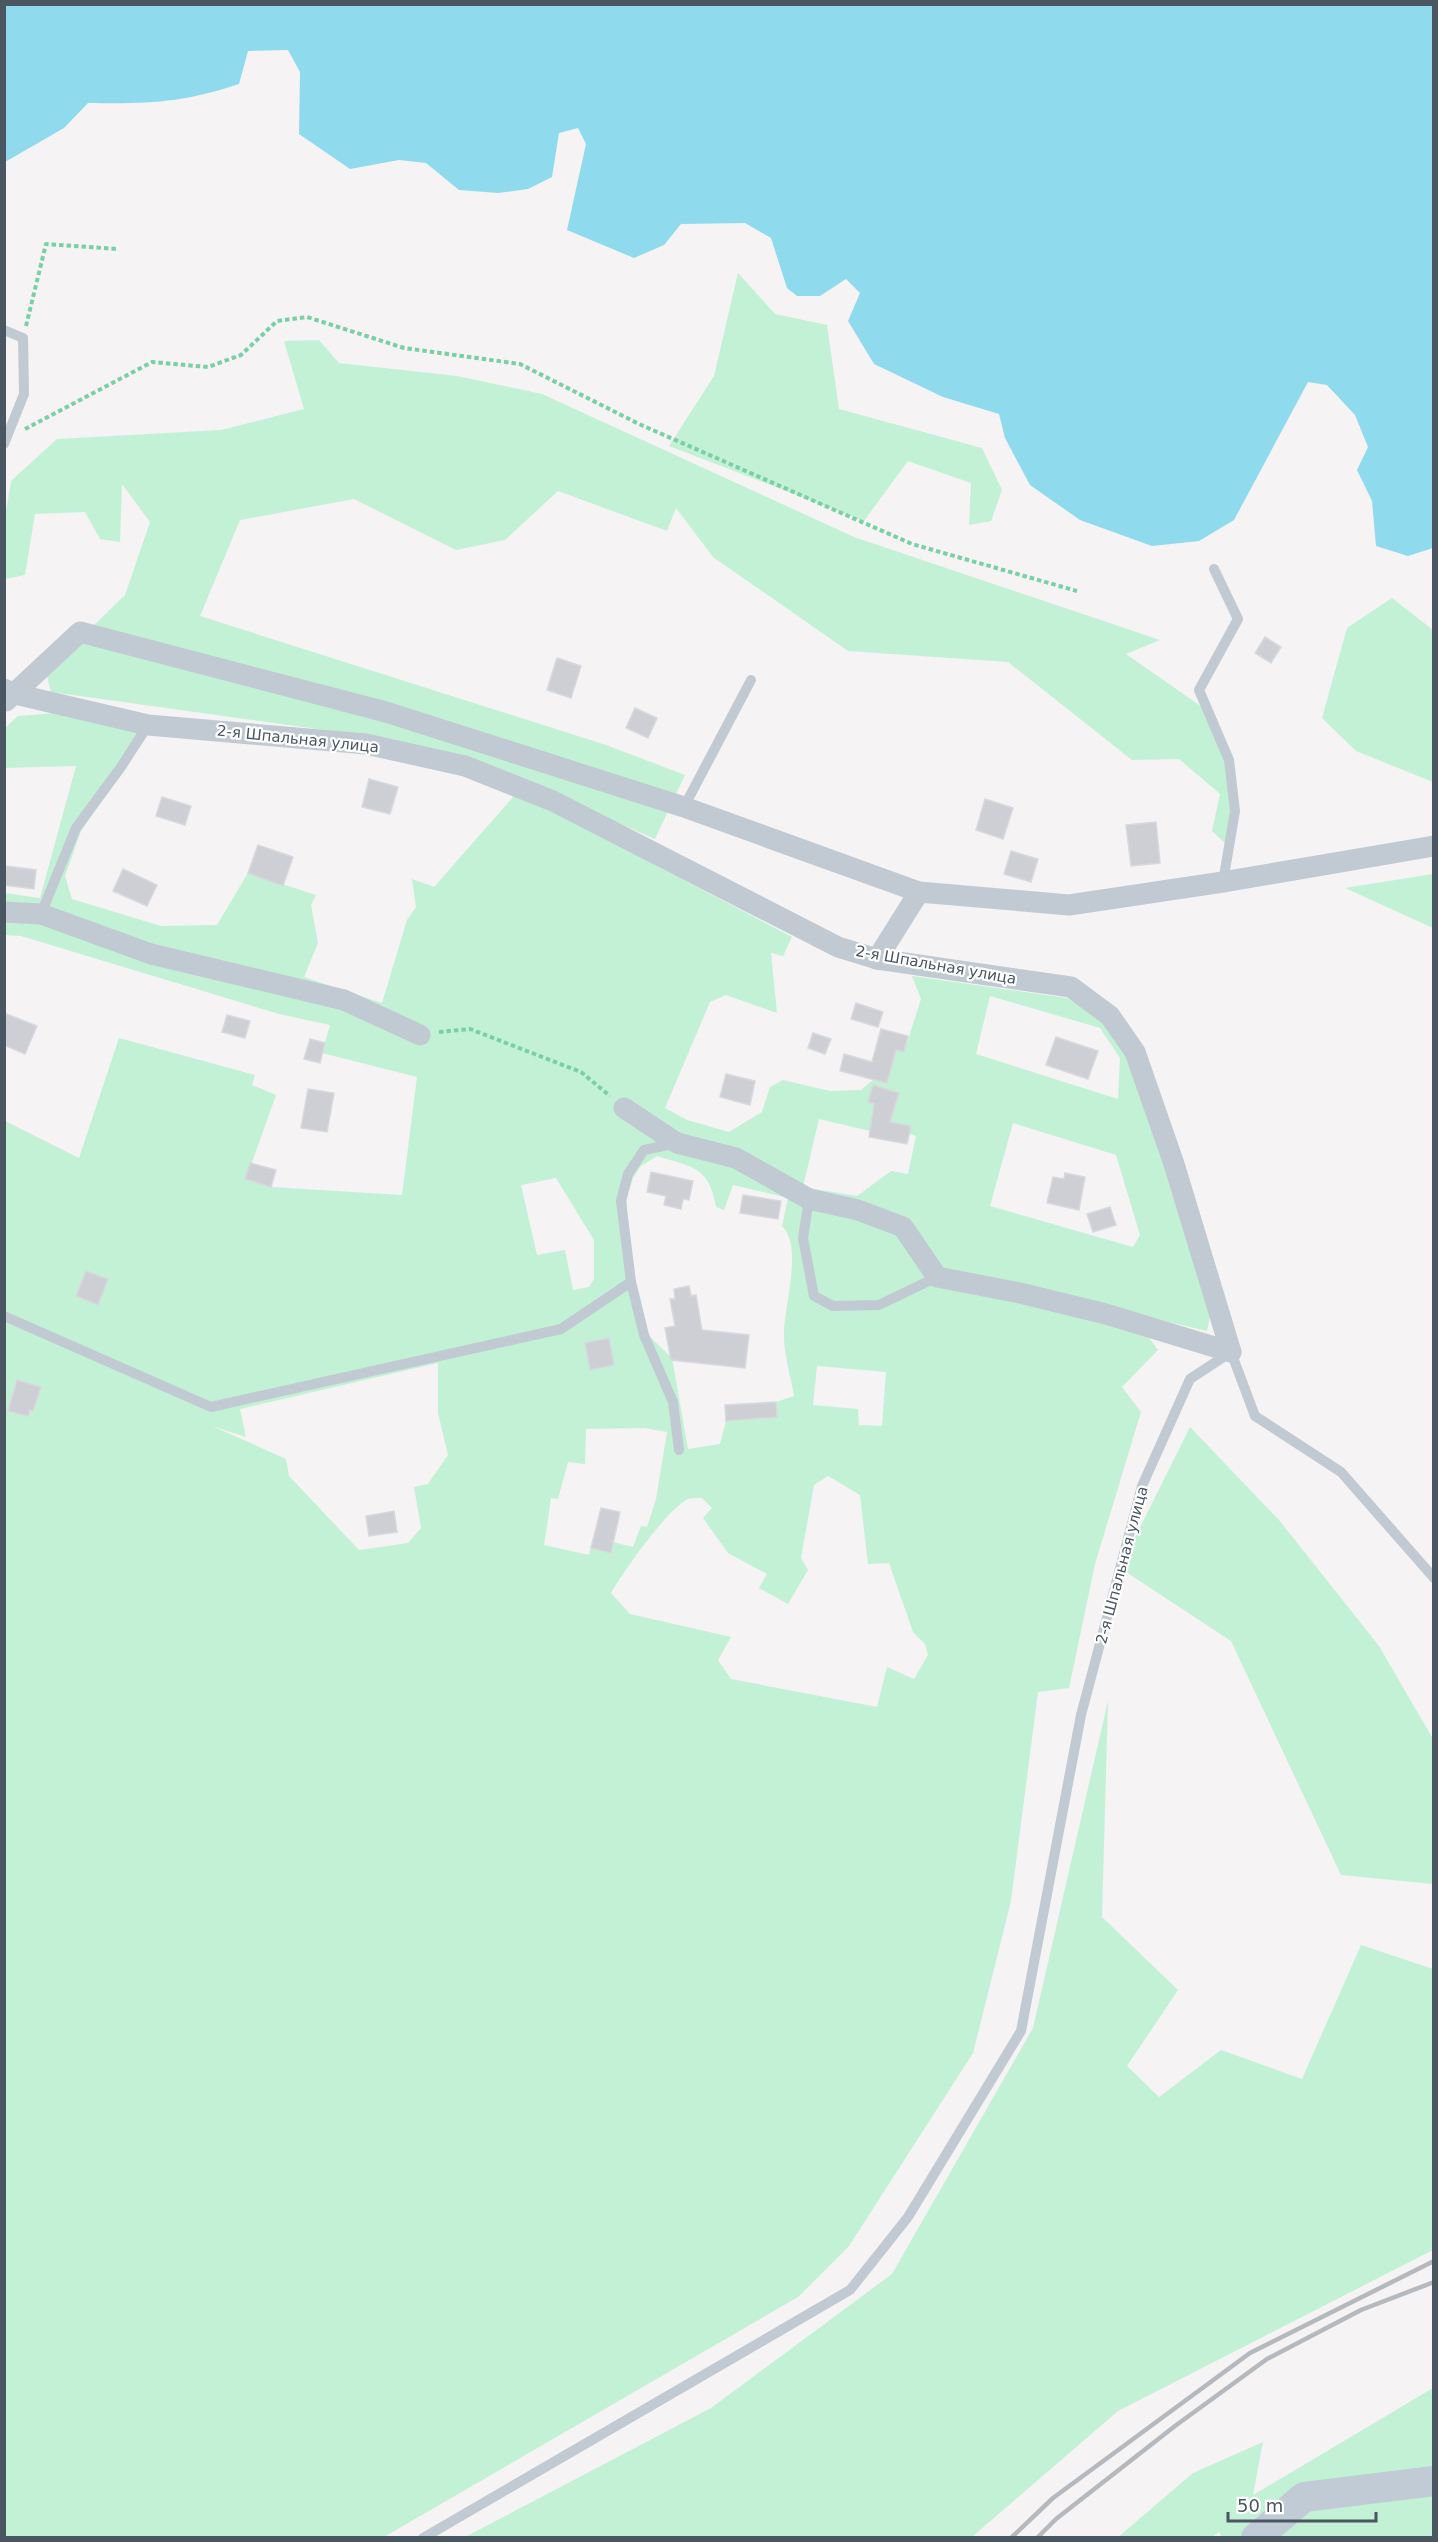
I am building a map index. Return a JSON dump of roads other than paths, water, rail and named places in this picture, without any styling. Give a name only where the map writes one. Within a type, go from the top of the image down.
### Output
[{"type":"street","points":[[8,695],[80,632],[386,712],[684,807],[919,892],[1069,905],[1223,882],[1434,846]]},
{"type":"street","name":"2-я Шпальная улица","points":[[8,695],[148,725],[366,744],[465,766],[553,801],[838,947],[877,959],[1071,987],[1110,1016],[1135,1052],[1174,1164],[1231,1352]]},
{"type":"street","points":[[877,959],[919,892]]},
{"type":"street","points":[[4,912],[41,914],[151,954],[344,1000],[420,1035]]},
{"type":"street","points":[[624,1108],[677,1143],[736,1158],[809,1199],[858,1210],[903,1227],[937,1277],[1020,1293],[1106,1314],[1231,1352]]},
{"type":"street","points":[[1256,2538],[1304,2497],[1434,2481]]},
{"type":"lane","points":[[4,330],[23,338],[24,394],[5,441]]},
{"type":"lane","points":[[1214,569],[1238,619],[1198,690],[1229,760],[1235,811],[1223,882]]},
{"type":"lane","points":[[684,807],[751,680]]},
{"type":"lane","points":[[41,914],[76,828],[122,767],[148,725]]},
{"type":"lane","points":[[677,1143],[644,1150],[628,1173],[621,1201],[631,1282],[644,1335],[673,1402],[679,1450]]},
{"type":"lane","points":[[809,1199],[803,1239],[814,1296],[833,1306],[879,1305],[937,1277]]},
{"type":"lane","points":[[4,1316],[211,1407],[561,1329],[631,1282]]},
{"type":"lane","points":[[1231,1352],[1255,1416],[1341,1472],[1434,1578]]},
{"type":"lane","name":"2-я Шпальная улица","points":[[423,2538],[850,2290],[908,2217],[1021,2031],[1082,1714],[1142,1486],[1190,1379],[1231,1352]]},
{"type":"water","points":[[5,4],[1433,5],[1433,548],[1408,556],[1376,546],[1372,501],[1357,470],[1368,447],[1355,415],[1327,385],[1308,382],[1234,520],[1199,541],[1152,546],[1080,520],[1030,485],[1005,438],[999,414],[943,397],[874,364],[848,321],[860,293],[846,279],[820,296],[797,296],[787,288],[771,238],[745,223],[681,224],[664,245],[634,258],[567,230],[586,144],[578,128],[559,133],[552,177],[528,189],[498,193],[459,190],[426,163],[399,160],[350,169],[299,134],[300,72],[288,50],[248,51],[239,84],[182,99],[88,103],[64,128],[5,162]]},
{"type":"railway","points":[[1011,2538],[1053,2498],[1250,2353],[1434,2261]]},
{"type":"railway","points":[[1037,2538],[1056,2519],[1175,2426],[1267,2359],[1361,2310],[1434,2282]]}]
